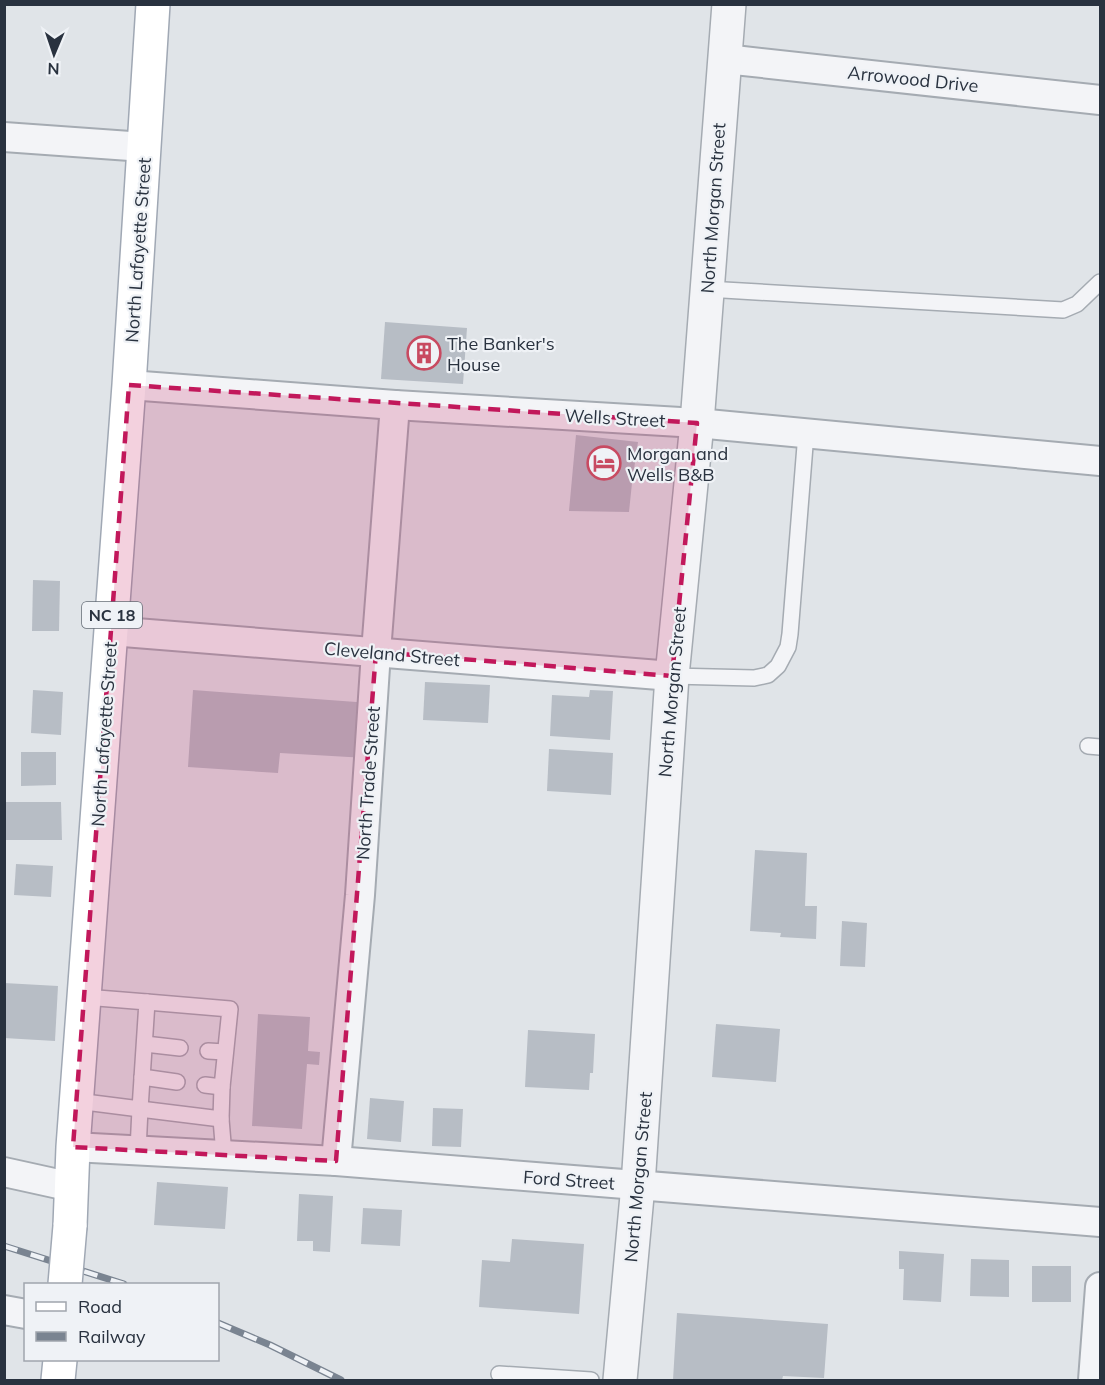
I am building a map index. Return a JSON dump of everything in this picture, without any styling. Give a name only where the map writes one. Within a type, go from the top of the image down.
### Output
[{"type":"main road","name":"North Lafayette Street","points":[[65,1283],[129,385],[153,4]]},
{"type":"main road","points":[[58,1380],[60,1361]]},
{"type":"street","name":"North Morgan Street","points":[[620,1380],[638,1185],[672,676],[697,423],[729,4]]},
{"type":"street","name":"Arrowood Drive","points":[[725,59],[1101,100]]},
{"type":"street","points":[[4,137],[144,147]]},
{"type":"street","name":"Wells Street","points":[[129,385],[395,405],[697,423],[1101,461]]},
{"type":"street","name":"North Trade Street","points":[[336,1161],[360,895],[395,405]]},
{"type":"street","name":"Cleveland Street","points":[[111,631],[672,676]]},
{"type":"street","name":"Ford Street","points":[[74,1147],[336,1161],[1101,1222]]},
{"type":"street","points":[[4,1172],[72,1187]]},
{"type":"street","points":[[1093,1380],[1101,1287]]},
{"type":"street","points":[[4,1310],[24,1314]]},
{"type":"lane","points":[[707,288],[1063,310],[1077,304],[1101,282]]},
{"type":"lane","points":[[672,676],[754,678],[768,675],[778,666],[788,647],[790,634],[806,433]]},
{"type":"lane","points":[[85,997],[230,1009],[222,1087],[221,1119],[224,1155]]},
{"type":"lane","points":[[138,1150],[147,1002]]},
{"type":"lane","points":[[145,1044],[180,1048]]},
{"type":"lane","points":[[208,1051],[225,1052]]},
{"type":"lane","points":[[142,1077],[177,1082]]},
{"type":"lane","points":[[205,1085],[222,1087]]},
{"type":"lane","points":[[77,1101],[221,1119]]},
{"type":"lane","points":[[499,1374],[591,1380]]},
{"type":"highlighted area","points":[[129,385],[697,423],[672,676],[376,652],[336,1161],[73,1147]]},
{"type":"building","name":"The Banker's House","points":[[385,322],[467,328],[463,384],[381,379]]},
{"type":"building","name":"Morgan and Wells B&B","points":[[576,435],[638,442],[629,512],[569,511]]},
{"type":"building","points":[[33,580],[60,581],[59,631],[32,631]]},
{"type":"building","points":[[425,682],[490,685],[488,723],[423,720]]},
{"type":"building","points":[[33,690],[63,692],[61,735],[31,733]]},
{"type":"building","points":[[193,690],[370,703],[366,758],[280,753],[278,773],[188,767]]},
{"type":"building","points":[[590,690],[613,691],[610,740],[550,736],[552,695],[589,697]]},
{"type":"building","points":[[549,749],[613,753],[611,795],[547,791]]},
{"type":"building","points":[[21,752],[56,752],[56,785],[21,786]]},
{"type":"building","points":[[4,802],[61,802],[62,840],[5,840]]},
{"type":"building","points":[[755,850],[807,853],[805,906],[817,906],[816,939],[780,937],[781,933],[750,931]]},
{"type":"building","points":[[16,864],[53,866],[51,897],[14,895]]},
{"type":"building","points":[[842,921],[867,923],[865,967],[840,966]]},
{"type":"building","points":[[4,983],[58,986],[55,1041],[4,1038]]},
{"type":"building","points":[[258,1014],[310,1017],[308,1051],[320,1052],[319,1065],[307,1064],[302,1129],[252,1126]]},
{"type":"building","points":[[716,1024],[780,1029],[776,1082],[712,1077]]},
{"type":"building","points":[[528,1030],[595,1034],[593,1073],[590,1073],[589,1090],[525,1087]]},
{"type":"building","points":[[370,1098],[404,1101],[401,1142],[367,1139]]},
{"type":"building","points":[[433,1108],[463,1109],[461,1147],[432,1146]]},
{"type":"building","points":[[157,1182],[228,1187],[225,1229],[154,1225]]},
{"type":"building","points":[[299,1194],[333,1196],[330,1252],[313,1251],[313,1241],[297,1241]]},
{"type":"building","points":[[363,1208],[402,1210],[400,1246],[361,1244]]},
{"type":"building","points":[[512,1239],[584,1244],[579,1314],[479,1307],[482,1260],[510,1262]]},
{"type":"building","points":[[899,1251],[944,1254],[941,1302],[903,1300],[904,1269],[899,1269]]},
{"type":"building","points":[[971,1259],[1009,1260],[1009,1297],[970,1296]]},
{"type":"building","points":[[1032,1266],[1071,1266],[1071,1302],[1032,1302]]},
{"type":"building","points":[[677,1313],[828,1324],[824,1378],[783,1376],[782,1380],[673,1380]]},
{"type":"railway","points":[[4,1246],[121,1283]]},
{"type":"railway","points":[[219,1323],[270,1345],[341,1380]]},
{"type":"place","name":"The Banker's House","points":[[424,353]]},
{"type":"place","name":"Morgan and Wells B&B","points":[[604,463]]}]
